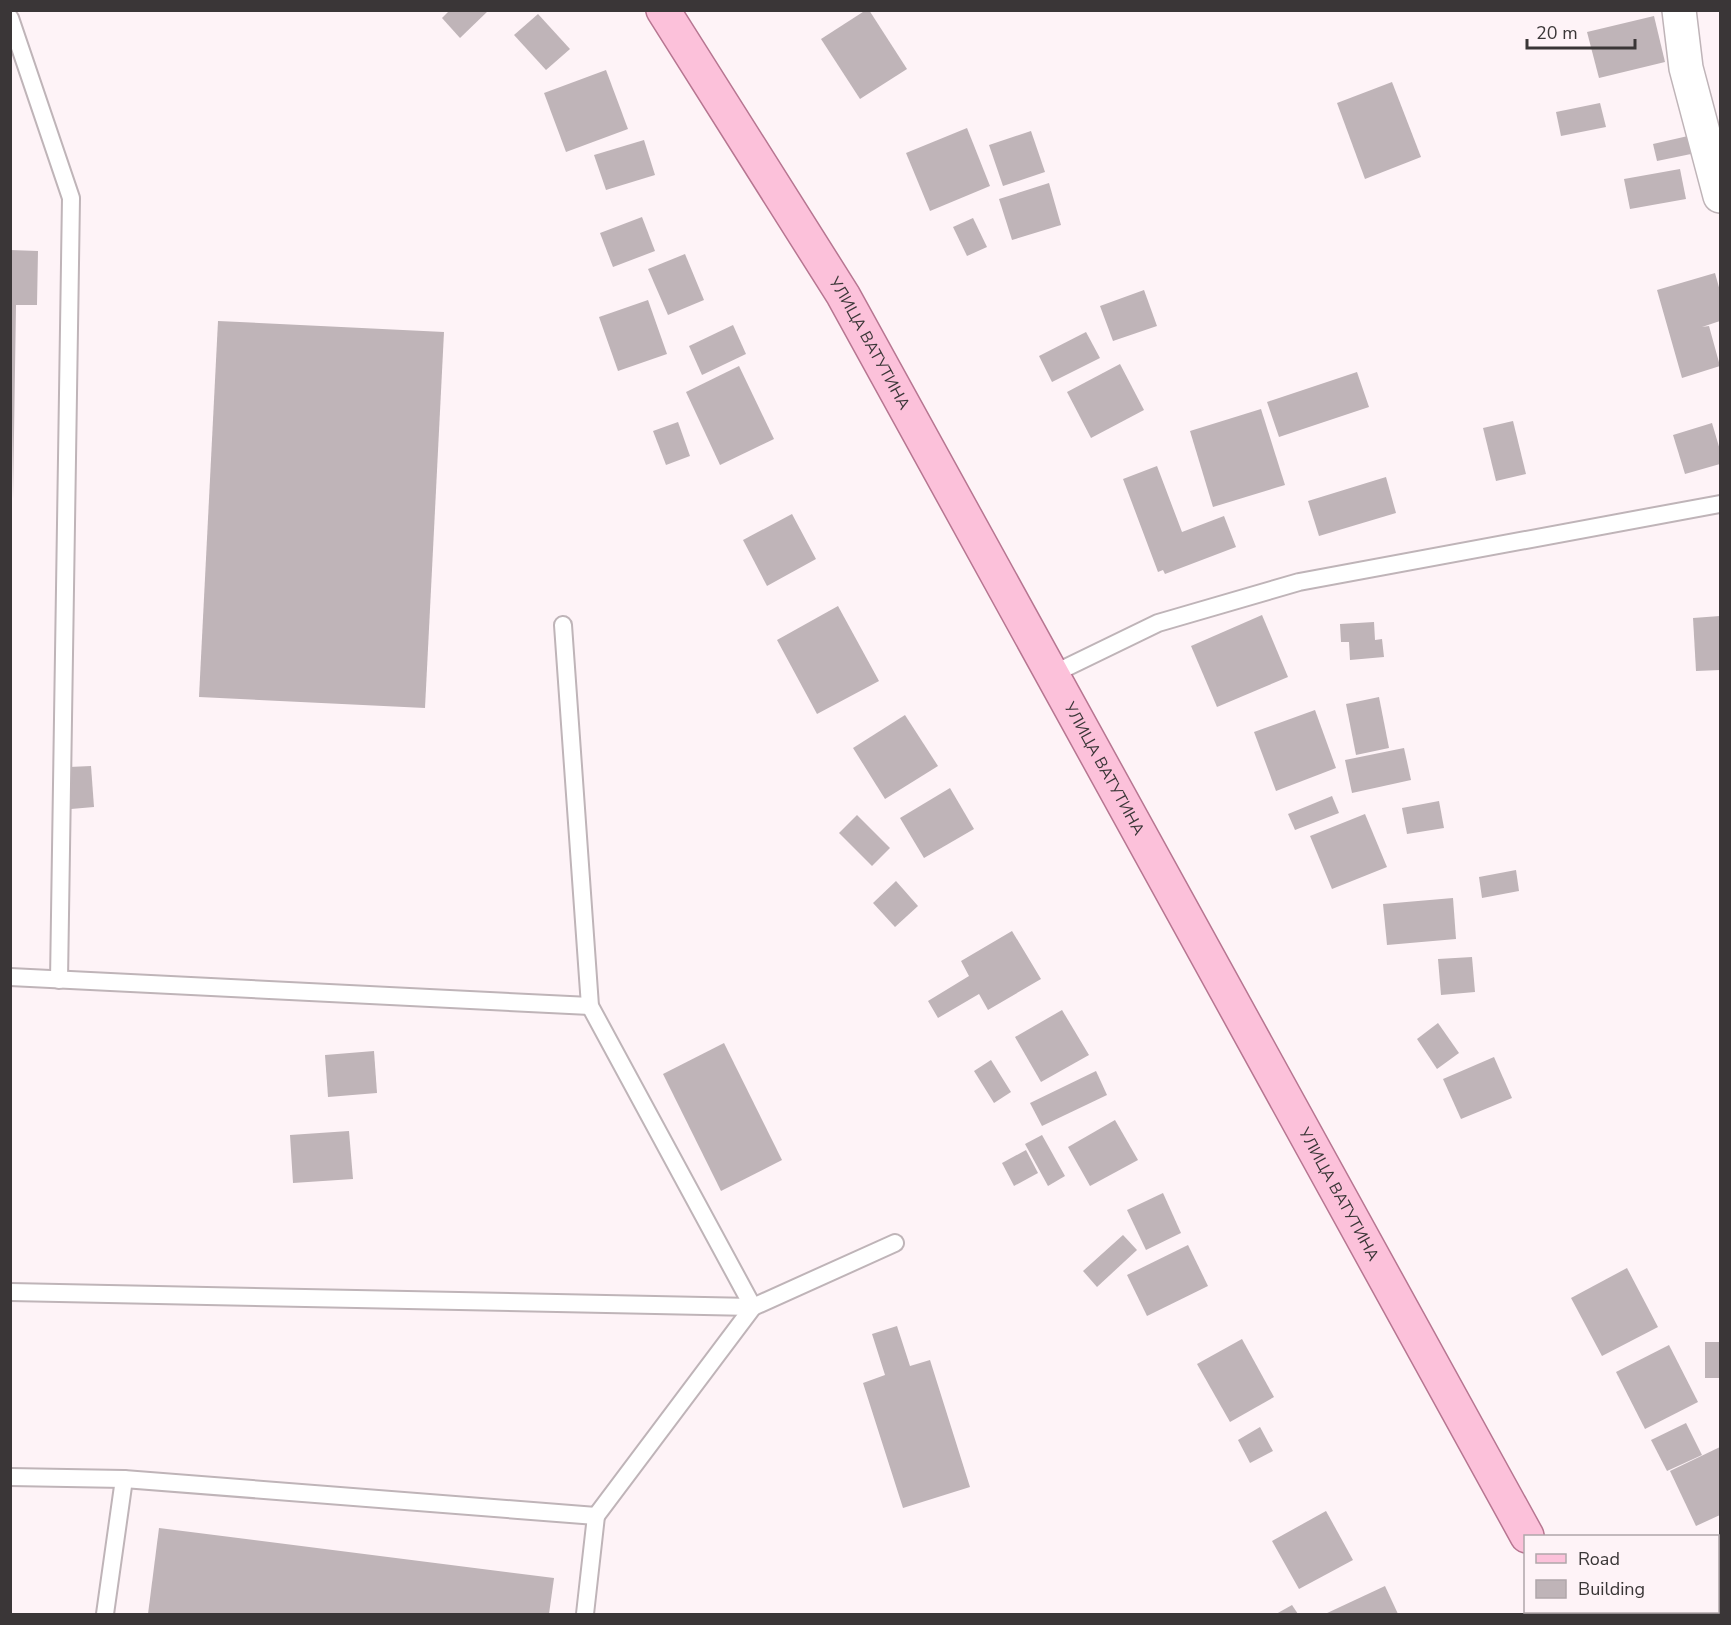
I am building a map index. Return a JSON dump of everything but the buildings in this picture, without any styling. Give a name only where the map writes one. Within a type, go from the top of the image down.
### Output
[{"type":"main road","name":"УЛИЦА ВАТУТИНА","points":[[663,10],[843,296],[1526,1535]]},
{"type":"street","points":[[1679,10],[1686,68],[1720,196]]},
{"type":"lane","points":[[10,18],[71,198],[59,980]]},
{"type":"lane","points":[[1053,674],[1158,623],[1299,582],[1720,504]]},
{"type":"lane","points":[[563,625],[590,1006],[753,1306]]},
{"type":"lane","points":[[10,977],[590,1006]]},
{"type":"lane","points":[[10,1292],[753,1306],[895,1243]]},
{"type":"lane","points":[[585,1614],[596,1516],[753,1306]]},
{"type":"lane","points":[[10,1477],[124,1479],[596,1516]]},
{"type":"lane","points":[[105,1614],[124,1479]]}]
